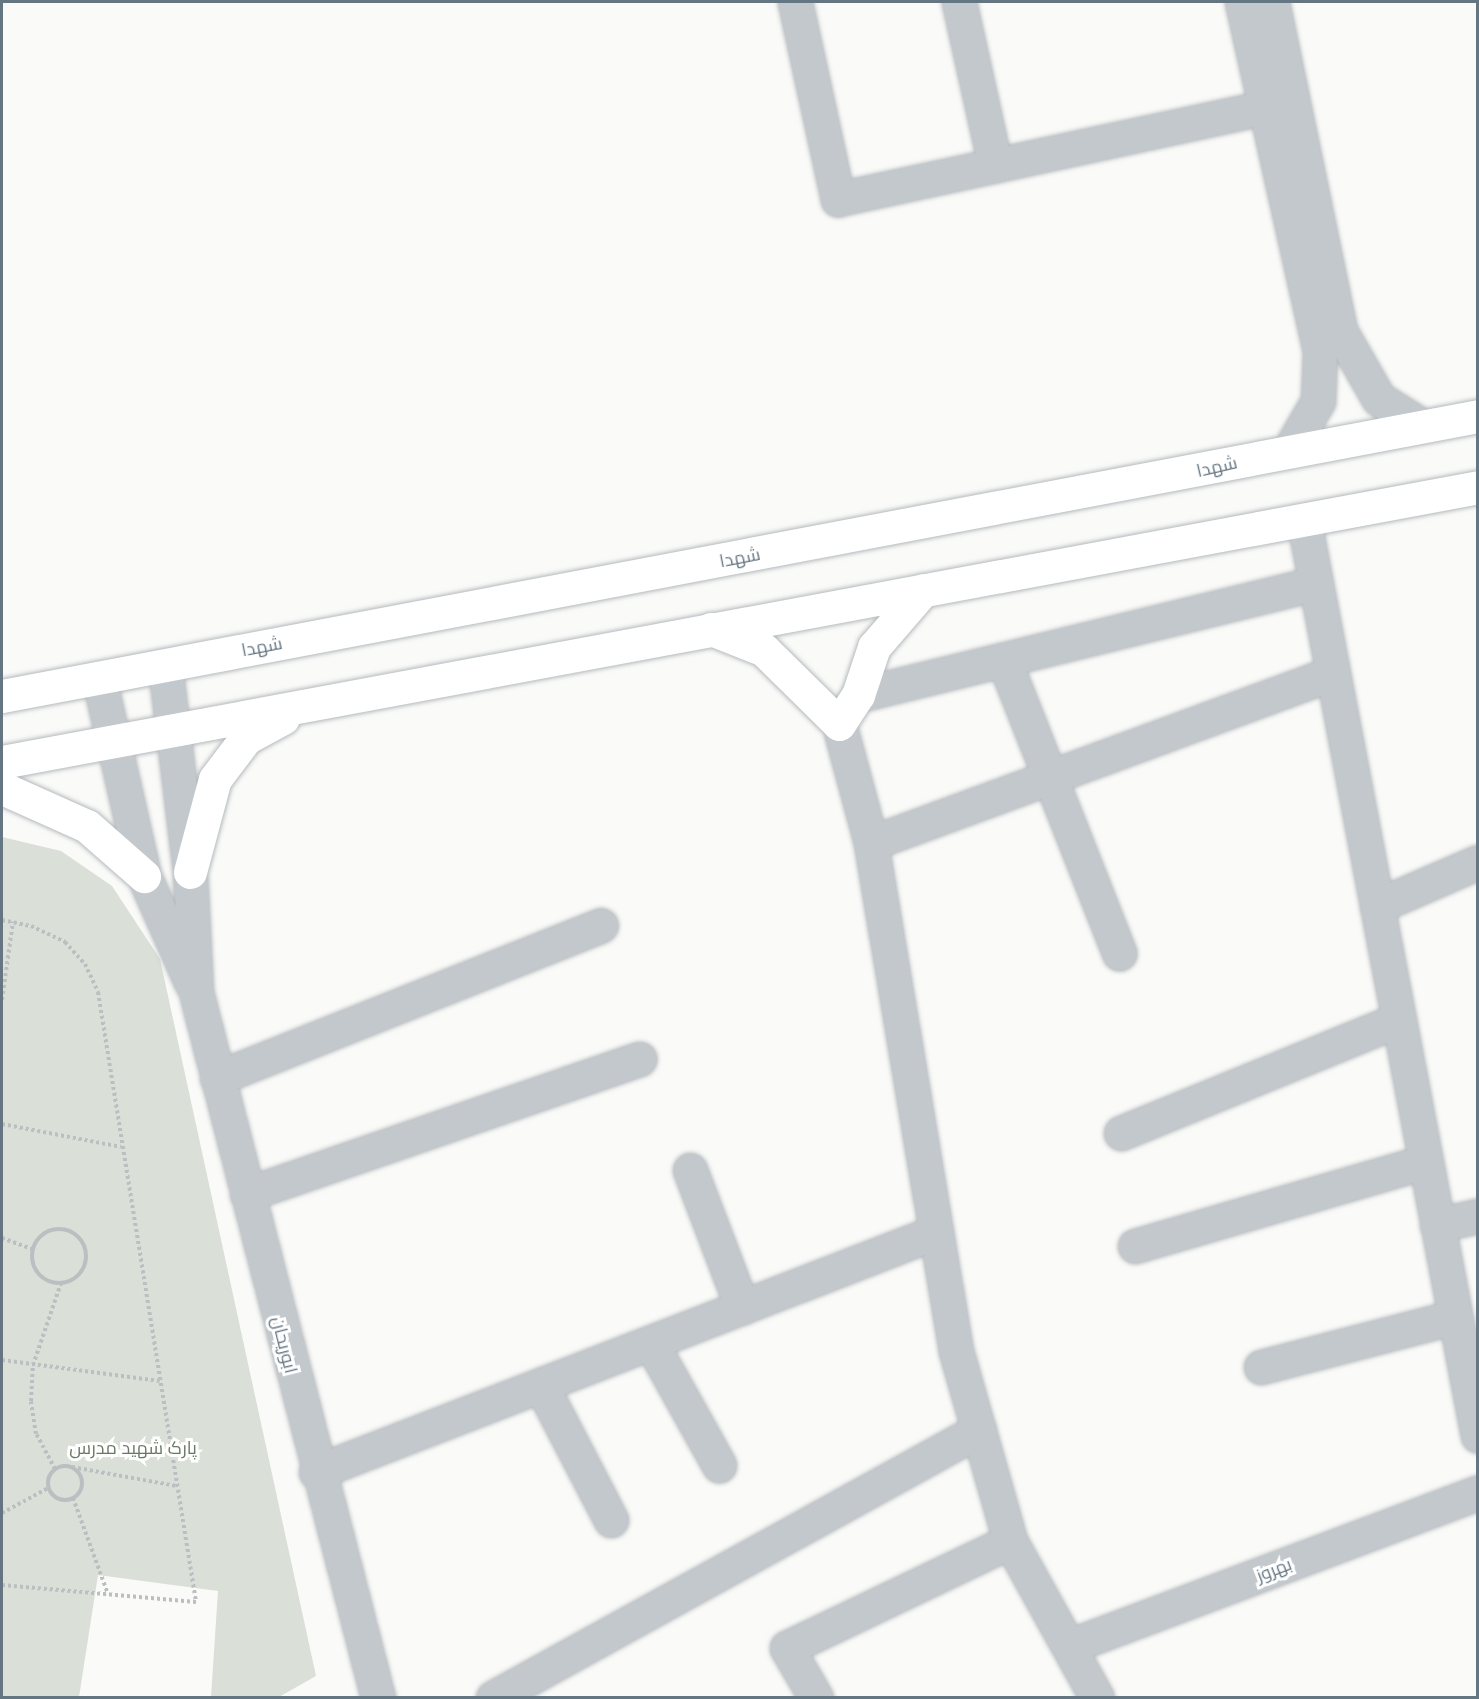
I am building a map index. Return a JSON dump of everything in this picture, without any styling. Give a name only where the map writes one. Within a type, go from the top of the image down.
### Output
[{"type":"main road","name":"شهدا","points":[[2,696],[1289,450],[1478,416]]},
{"type":"main road","points":[[2,762],[1478,487]]},
{"type":"main road","points":[[711,629],[764,650],[838,724],[858,695],[874,647],[923,590]]},
{"type":"main road","points":[[190,872],[215,779],[246,738],[312,703]]},
{"type":"main road","points":[[2,788],[87,826],[144,876]]},
{"type":"street","points":[[795,2],[838,199],[1266,107]]},
{"type":"street","points":[[959,2],[995,165]]},
{"type":"street","points":[[1242,2],[1266,107],[1286,136],[1340,331],[1379,399],[1422,426]]},
{"type":"street","points":[[1272,2],[1286,136],[1320,352],[1318,401],[1289,450]]},
{"type":"street","points":[[1304,521],[1437,1225],[1455,1317],[1472,1381],[1478,1436]]},
{"type":"street","points":[[858,695],[1005,663],[1316,583]]},
{"type":"street","points":[[1005,663],[1047,778],[1119,953]]},
{"type":"street","points":[[165,665],[175,729],[190,872],[196,992]]},
{"type":"street","points":[[871,843],[1332,673]]},
{"type":"street","points":[[99,678],[115,740],[144,876],[196,992]]},
{"type":"street","points":[[838,724],[871,843],[956,1351],[1010,1541],[1097,1698]]},
{"type":"street","points":[[1377,906],[1478,862]]},
{"type":"street","points":[[217,1078],[601,925]]},
{"type":"street","name":"ابوریحان","points":[[196,992],[316,1472],[378,1698]]},
{"type":"street","points":[[1121,1133],[1398,1020]]},
{"type":"street","points":[[247,1194],[639,1059]]},
{"type":"street","points":[[1135,1246],[1425,1162]]},
{"type":"street","points":[[690,1170],[742,1307]]},
{"type":"street","points":[[1437,1225],[1478,1216]]},
{"type":"street","points":[[316,1472],[936,1233]]},
{"type":"street","points":[[1261,1366],[1455,1317]]},
{"type":"street","points":[[651,1342],[719,1465]]},
{"type":"street","points":[[541,1385],[610,1520]]},
{"type":"street","points":[[493,1698],[978,1430]]},
{"type":"street","name":"بهروز","points":[[1070,1646],[1478,1493]]},
{"type":"street","points":[[816,1698],[787,1648],[1010,1541]]},
{"type":"path","points":[[2,920],[65,942],[85,964],[98,992],[121,1147],[196,1602],[2,1585]]},
{"type":"path","points":[[2,1000],[13,922]]},
{"type":"path","points":[[2,1124],[121,1147]]},
{"type":"path","points":[[2,1513],[48,1488],[55,1469],[36,1434],[33,1365],[61,1283],[83,1268],[81,1241],[58,1229],[42,1235],[33,1249],[38,1273],[61,1283]]},
{"type":"path","points":[[2,1238],[33,1249]]},
{"type":"path","points":[[2,1360],[160,1381]]},
{"type":"path","points":[[55,1469],[71,1467],[177,1486]]},
{"type":"path","points":[[71,1467],[82,1480],[73,1498],[108,1594]]},
{"type":"path","points":[[48,1488],[58,1500],[73,1498]]},
{"type":"green space","name":"پارک شهید مدرس","points":[[2,837],[61,851],[112,886],[160,959],[316,1676],[279,1697],[211,1697],[218,1591],[98,1575],[79,1697],[2,1697]]}]
